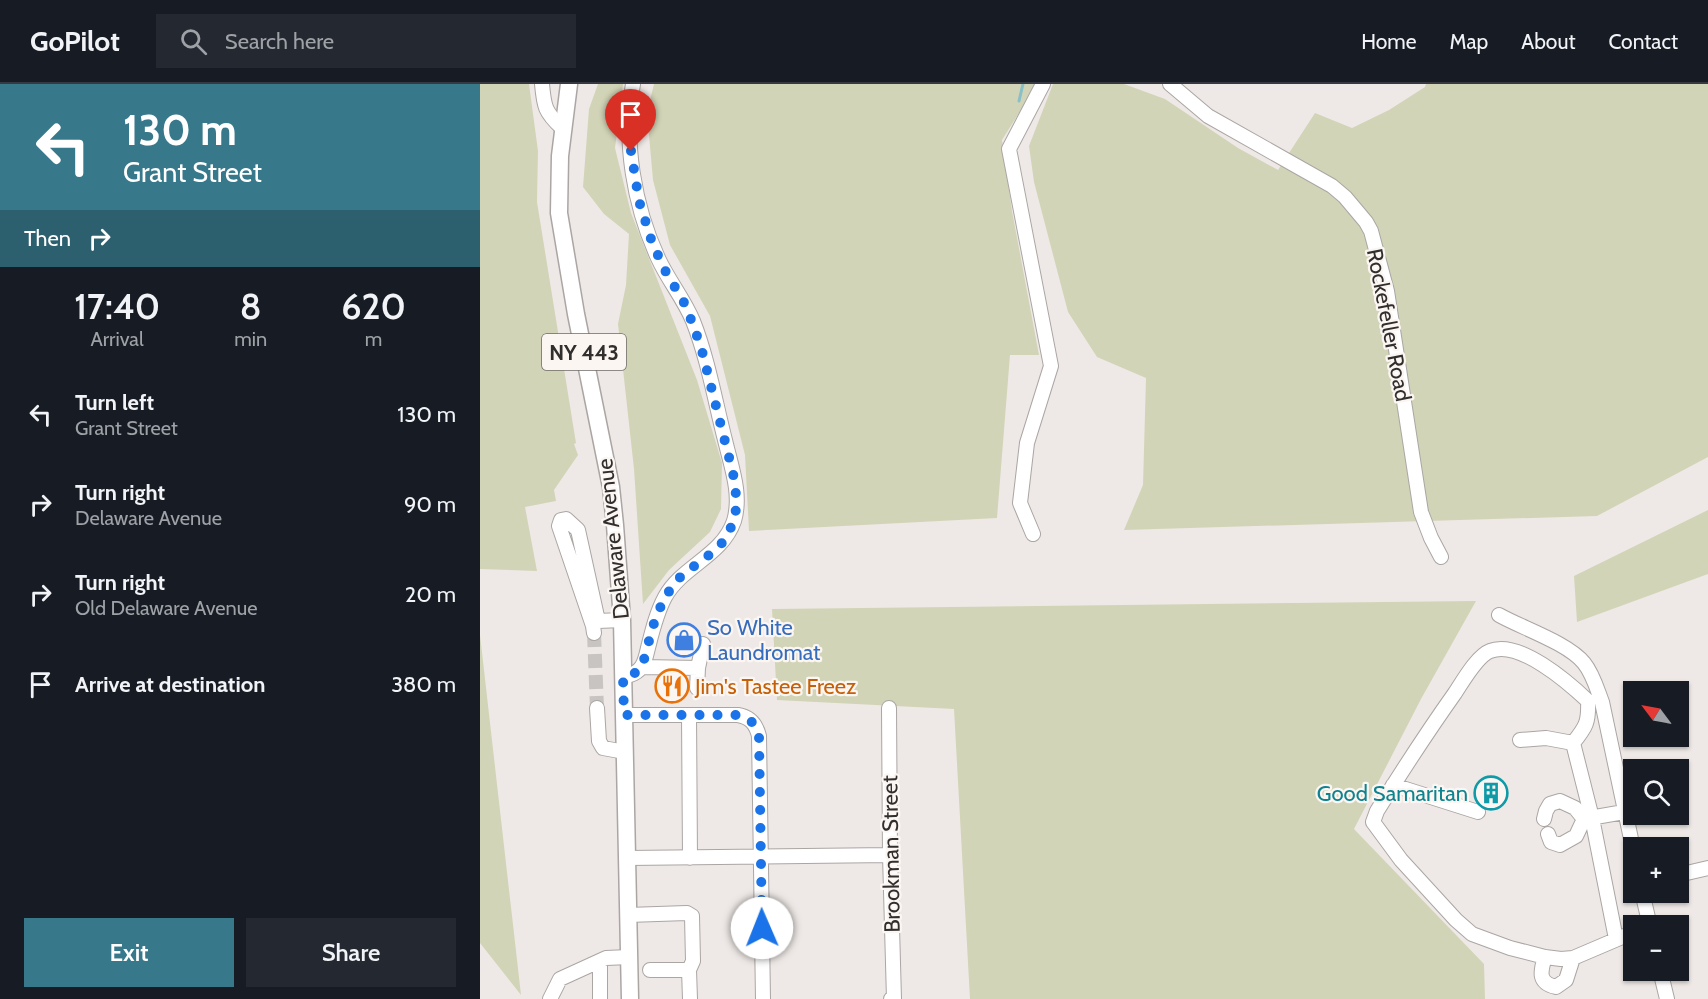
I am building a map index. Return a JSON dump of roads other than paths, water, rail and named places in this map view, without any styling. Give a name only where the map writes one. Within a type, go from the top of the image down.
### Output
[{"type":"main road","name":"Delaware Avenue","points":[[569,84],[562,128],[559,185],[562,236],[612,487],[622,620],[630,999]]},
{"type":"street","points":[[542,84],[545,110],[562,128]]},
{"type":"street","points":[[623,677],[635,673],[642,667],[653,626],[664,598],[681,576],[722,543],[734,522],[737,502],[733,473],[697,333],[686,306],[658,258],[639,201],[633,171],[629,116],[633,84]]},
{"type":"street","points":[[1033,534],[1020,503],[1027,443],[1051,366],[1009,149],[1043,84]]},
{"type":"street","name":"Rockefeller Road","points":[[1170,84],[1208,116],[1332,186],[1345,197],[1366,222],[1387,291],[1421,512],[1441,557]]},
{"type":"street","points":[[594,633],[559,526],[561,520],[566,519],[578,530],[598,621],[622,620]]},
{"type":"street","points":[[1499,615],[1562,646],[1585,664],[1602,702],[1623,807]]},
{"type":"street","points":[[697,688],[703,644]]},
{"type":"street","points":[[1616,939],[1573,743],[1589,718],[1588,701],[1569,682],[1536,661],[1509,650],[1490,651],[1467,675],[1423,738],[1377,811],[1373,822],[1401,860],[1456,920],[1472,934],[1510,948],[1545,957],[1573,958],[1623,936]]},
{"type":"street","points":[[642,667],[698,668]]},
{"type":"street","points":[[597,708],[599,741],[603,747],[625,752]]},
{"type":"street","name":"Brookman Street","points":[[889,708],[892,999]]},
{"type":"street","points":[[624,715],[740,715],[751,721],[758,732],[763,999]]},
{"type":"street","points":[[689,715],[690,858]]},
{"type":"street","points":[[1520,740],[1546,738],[1573,743]]},
{"type":"street","points":[[1393,785],[1478,812]]},
{"type":"street","points":[[1545,819],[1550,804],[1560,801],[1575,808],[1588,819]]},
{"type":"street","points":[[1548,834],[1551,842],[1560,845],[1576,836],[1588,819],[1623,812]]},
{"type":"street","points":[[627,858],[890,855]]},
{"type":"street","points":[[1689,872],[1708,868]]},
{"type":"street","points":[[628,915],[692,915],[693,961],[689,970],[690,999]]},
{"type":"street","points":[[550,999],[560,979],[606,958],[629,957]]},
{"type":"street","points":[[1545,957],[1540,969],[1542,979],[1547,985],[1556,987],[1566,980],[1573,958]]},
{"type":"street","points":[[600,962],[600,999]]},
{"type":"street","points":[[650,970],[689,970]]},
{"type":"street","points":[[1663,981],[1667,999]]},
{"type":"waterway","points":[[1019,101],[1023,84]]},
{"type":"tunnel","points":[[594,633],[597,708]]},
{"type":"place","name":"So White Laundromat","points":[[684,640]]},
{"type":"place","name":"Jim's Tastee Freez","points":[[672,686]]},
{"type":"place","name":"Good Samaritan","points":[[1491,793]]}]
